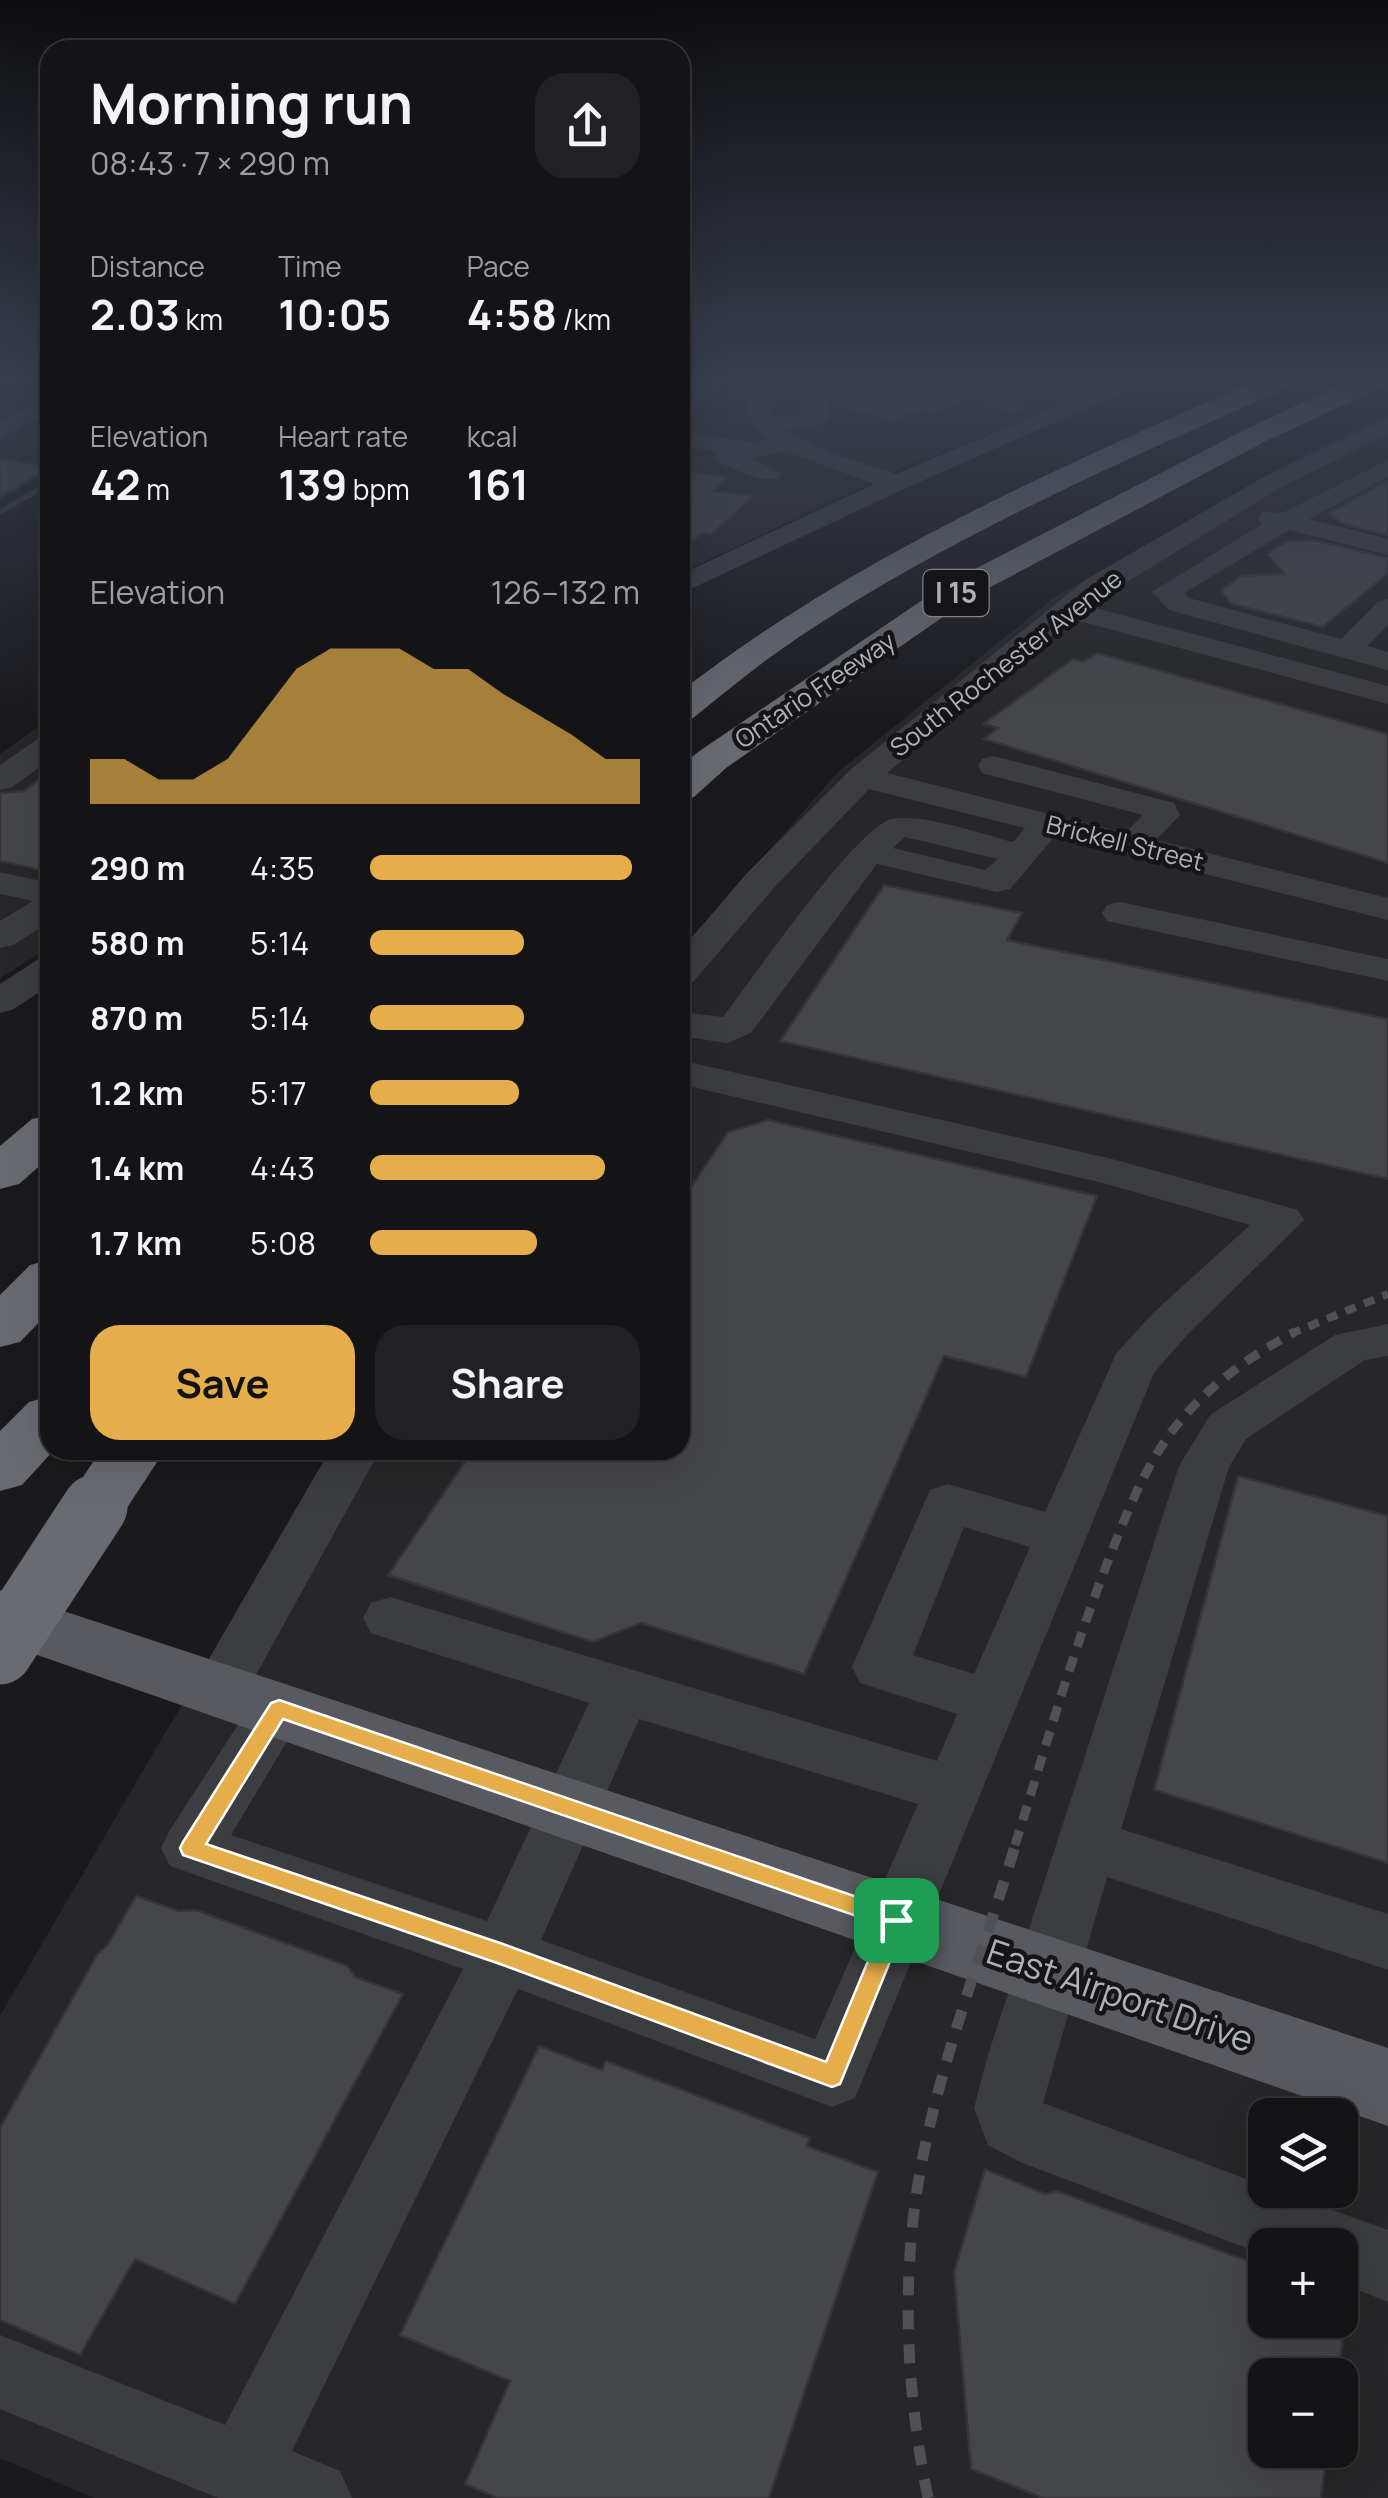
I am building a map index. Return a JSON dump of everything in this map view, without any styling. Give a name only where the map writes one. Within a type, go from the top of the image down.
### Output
[{"type":"highway","name":"I 15","points":[[690,702],[792,625],[896,564],[1032,494]]},
{"type":"highway","name":"Ontario Freeway","points":[[690,779],[712,760],[958,591],[1144,494]]},
{"type":"highway","points":[[690,682],[792,625]]},
{"type":"highway","points":[[0,1155],[40,1127]]},
{"type":"highway","points":[[0,1173],[40,1139]]},
{"type":"highway","points":[[0,1328],[40,1288]]},
{"type":"highway","points":[[1,1469],[40,1428]]},
{"type":"highway","points":[[0,1652],[127,1460]]},
{"type":"main road","name":"East Airport Drive","points":[[0,1616],[1388,2087]]},
{"type":"street","points":[[690,581],[874,494]]},
{"type":"street","name":"South Rochester Avenue","points":[[690,962],[761,880],[862,777],[1094,587],[1254,494]]},
{"type":"street","points":[[1338,494],[1166,592],[1179,604],[1388,661]]},
{"type":"street","points":[[1230,508],[1388,547]]},
{"type":"street","points":[[690,558],[726,563]]},
{"type":"street","points":[[1346,650],[1388,608]]},
{"type":"street","points":[[1067,609],[1388,695]]},
{"type":"street","points":[[0,780],[40,752]]},
{"type":"street","points":[[994,766],[1162,810],[1163,815],[1132,844]]},
{"type":"street","name":"Brickell Street","points":[[862,777],[1388,908]]},
{"type":"street","points":[[690,1026],[727,1032],[737,1025],[869,852],[892,829],[906,827],[1021,854],[1046,823]]},
{"type":"street","points":[[0,883],[40,892]]},
{"type":"street","points":[[0,937],[40,912]]},
{"type":"street","points":[[1120,913],[1388,970]]},
{"type":"street","points":[[0,1001],[40,975]]},
{"type":"street","points":[[352,1460],[249,1698],[191,1848],[503,1955],[832,2076],[1133,1366],[1170,1324],[1282,1220],[1112,1172],[690,1087]]},
{"type":"street","points":[[1285,2228],[1044,2139],[1012,2122],[1008,2108],[1204,1466],[1228,1427],[1352,1346],[1388,1340]]},
{"type":"street","points":[[989,1702],[880,1667],[948,1504],[1060,1536]]},
{"type":"street","points":[[390,1618],[952,1790]]},
{"type":"street","points":[[243,2470],[503,1955],[623,1690]]},
{"type":"street","points":[[1088,1845],[1388,1942]]},
{"type":"street","points":[[1358,2255],[1388,2266]]},
{"type":"street","points":[[0,2372],[313,2498]]},
{"type":"shaded area","points":[[690,494],[849,494],[690,568]]},
{"type":"shaded area","points":[[1235,494],[1388,494],[1388,2498],[94,2498],[0,2458],[0,2016],[330,1460],[690,1460],[690,941],[838,772],[1056,596]]},
{"type":"shaded area","points":[[40,725],[40,953],[0,978],[0,754]]},
{"type":"building","points":[[690,494],[753,496],[711,535],[701,533],[690,544]]},
{"type":"building","points":[[1365,494],[1388,494],[1388,535],[1341,523],[1329,513]]},
{"type":"building","points":[[1313,540],[1388,558],[1388,573],[1323,627],[1232,604],[1221,591],[1240,576],[1285,574],[1267,554],[1286,542]]},
{"type":"building","points":[[1097,653],[1388,734],[1388,863],[984,739],[998,728],[983,724],[1073,659],[1083,662]]},
{"type":"building","points":[[40,779],[40,870],[0,861],[0,793],[24,791]]},
{"type":"building","points":[[884,885],[1022,913],[1007,940],[1388,1019],[1388,1179],[780,1041]]},
{"type":"building","points":[[768,1120],[1097,1196],[1026,1377],[944,1356],[804,1674],[641,1623],[593,1642],[388,1575],[466,1460],[690,1460],[690,1188],[728,1132]]},
{"type":"building","points":[[1238,1476],[1388,1516],[1388,1863],[1154,1790]]},
{"type":"building","points":[[136,1896],[179,1911],[196,1910],[348,1966],[355,1977],[403,1994],[235,2304],[135,2259],[80,2355],[0,2320],[0,2128],[98,1953],[107,1946]]},
{"type":"building","points":[[539,2046],[602,2070],[606,2061],[810,2138],[807,2146],[878,2172],[769,2498],[497,2498],[465,2484],[510,2381],[400,2335]]},
{"type":"building","points":[[985,2169],[1045,2194],[1057,2191],[1248,2261],[1248,2338],[1343,2338],[1340,2358],[1248,2358],[1248,2468],[1325,2468],[1321,2498],[1043,2498],[971,2469],[954,2272]]},
{"type":"waterway","points":[[0,512],[32,494]]},
{"type":"railway","points":[[1290,1334],[1388,1294]]},
{"type":"railway","points":[[1015,1845],[1092,1603],[1144,1477],[1164,1442],[1202,1398],[1246,1362],[1295,1332]]},
{"type":"railway","points":[[928,2498],[914,2410],[908,2320],[918,2186],[945,2066],[1016,1843]]},
{"type":"route","points":[[279,1708],[896,1920],[832,2076],[503,1955],[191,1848],[279,1708]]}]
